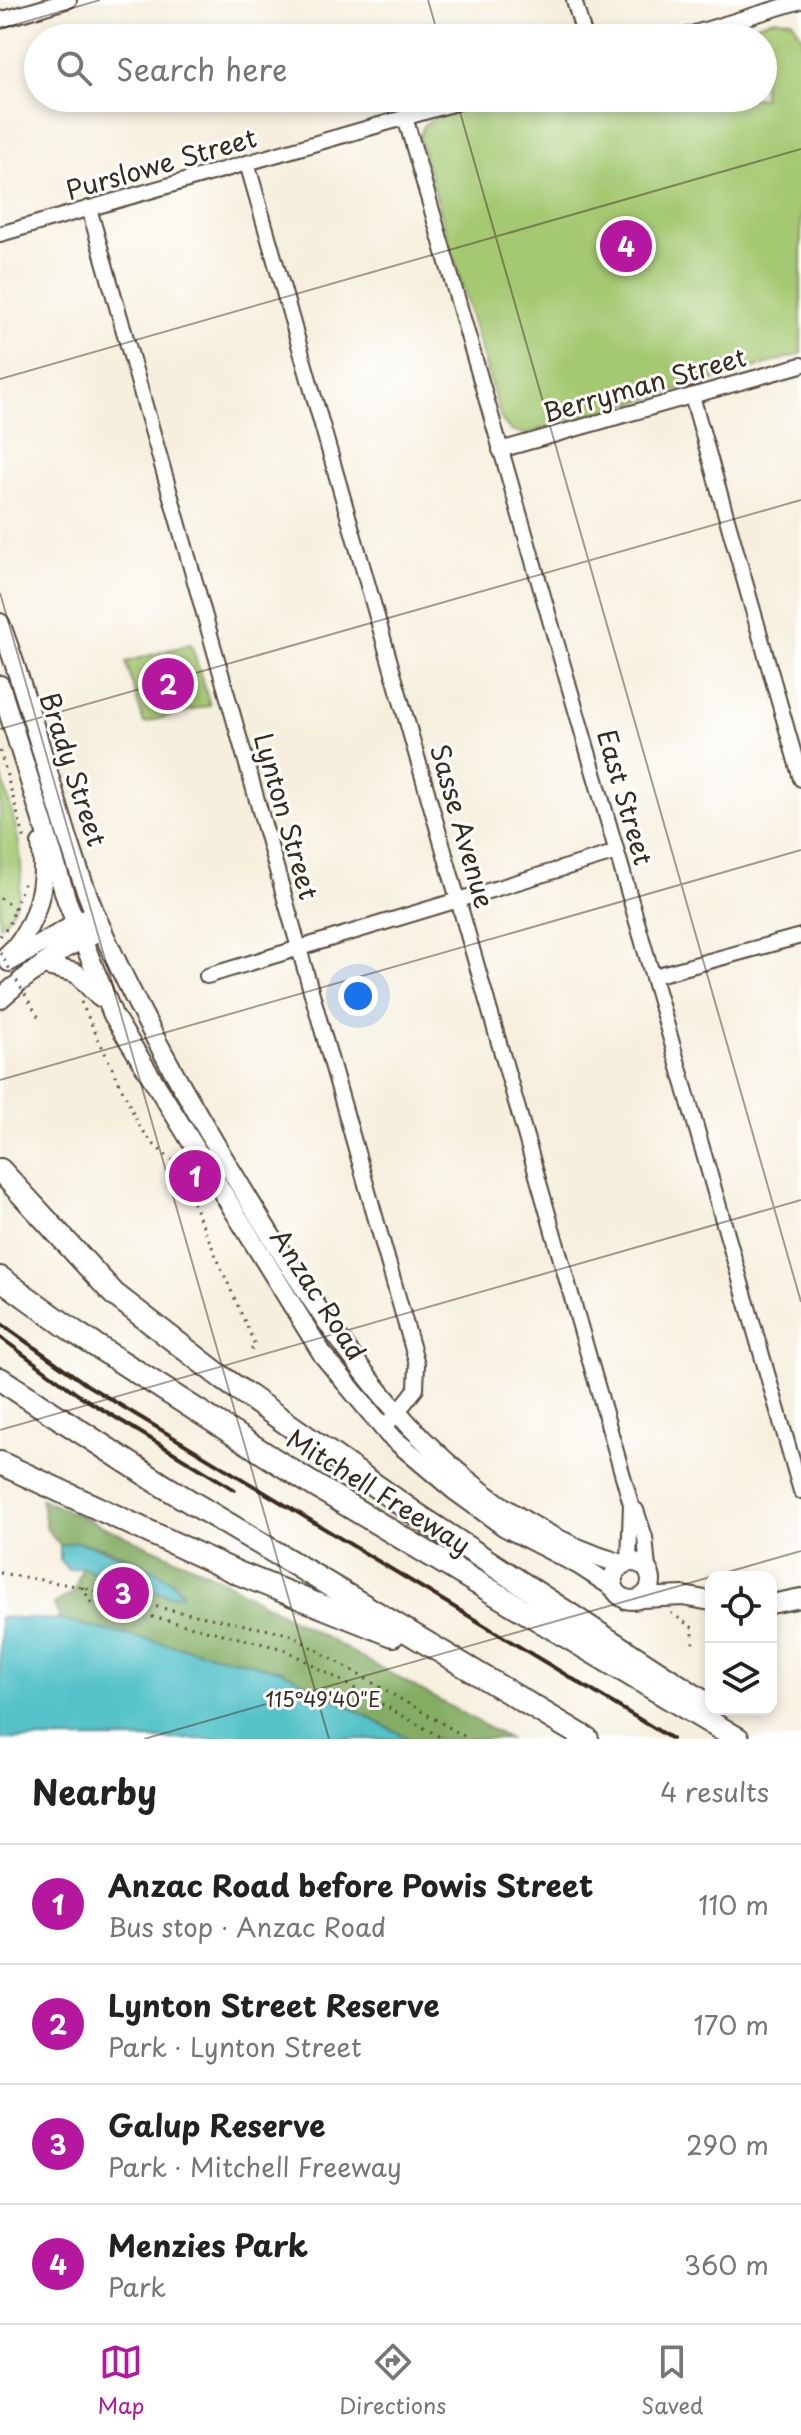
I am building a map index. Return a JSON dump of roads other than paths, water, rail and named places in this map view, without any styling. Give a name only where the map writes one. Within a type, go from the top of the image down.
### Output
[{"type":"highway","points":[[0,1170],[114,1294],[224,1379],[417,1515],[705,1703]]},
{"type":"highway","name":"Mitchell Freeway","points":[[0,1278],[76,1333],[309,1482],[738,1739]]},
{"type":"highway","points":[[0,1379],[164,1486],[587,1739]]},
{"type":"highway","points":[[0,1463],[238,1573],[454,1659]]},
{"type":"highway","points":[[723,1715],[759,1739]]},
{"type":"main road","name":"Brady Street","points":[[1,630],[70,846],[100,922]]},
{"type":"main road","name":"Brady Street","points":[[0,685],[78,930]]},
{"type":"main road","points":[[4,961],[24,913],[40,895],[44,856],[40,818]]},
{"type":"main road","points":[[4,961],[100,922]]},
{"type":"main road","name":"Anzac Road","points":[[100,922],[152,1035],[274,1243],[371,1383],[447,1463],[516,1517],[553,1539],[625,1563]]},
{"type":"main road","points":[[0,999],[43,965],[78,930]]},
{"type":"main road","name":"Anzac Road","points":[[78,930],[113,1015],[323,1355],[384,1429],[454,1490],[505,1527],[579,1565],[613,1587]]},
{"type":"main road","points":[[43,965],[76,973],[113,1015]]},
{"type":"main road","points":[[684,1597],[636,1562],[625,1563],[614,1575],[613,1587],[628,1600],[684,1597],[705,1600]]},
{"type":"main road","points":[[642,1598],[651,1588],[649,1572]]},
{"type":"main road","points":[[777,1603],[801,1598]]},
{"type":"street","points":[[0,20],[69,0]]},
{"type":"street","points":[[574,0],[581,24]]},
{"type":"street","points":[[725,24],[801,1]]},
{"type":"street","name":"Purslowe Street","points":[[0,234],[423,112]]},
{"type":"street","name":"East Street","points":[[405,117],[801,1491]]},
{"type":"street","name":"Sasse Avenue","points":[[247,163],[631,1504],[639,1515],[648,1552],[649,1572]]},
{"type":"street","name":"Lynton Street","points":[[89,208],[417,1364],[416,1389],[384,1429]]},
{"type":"street","name":"Berryman Street","points":[[500,450],[801,365]]},
{"type":"street","points":[[692,396],[801,779]]},
{"type":"street","points":[[207,976],[617,852]]},
{"type":"street","points":[[654,976],[801,936]]},
{"type":"street","name":"Sasse Avenue","points":[[625,1563],[631,1504]]},
{"type":"water","points":[[76,1542],[150,1569],[175,1585],[182,1594],[168,1595],[82,1567],[68,1570],[60,1560],[60,1546]]},
{"type":"water","points":[[0,1617],[60,1620],[281,1670],[409,1739],[0,1739]]},
{"type":"railway","points":[[0,1323],[87,1385],[672,1739]]},
{"type":"railway","points":[[0,1337],[77,1394],[235,1490]]},
{"type":"place","name":"Menzies Park","points":[[626,246]]},
{"type":"place","name":"Lynton Street Reserve","points":[[168,684]]},
{"type":"place","name":"Anzac Road before Powis Street","points":[[195,1176]]},
{"type":"place","name":"Galup Reserve","points":[[123,1593]]}]
